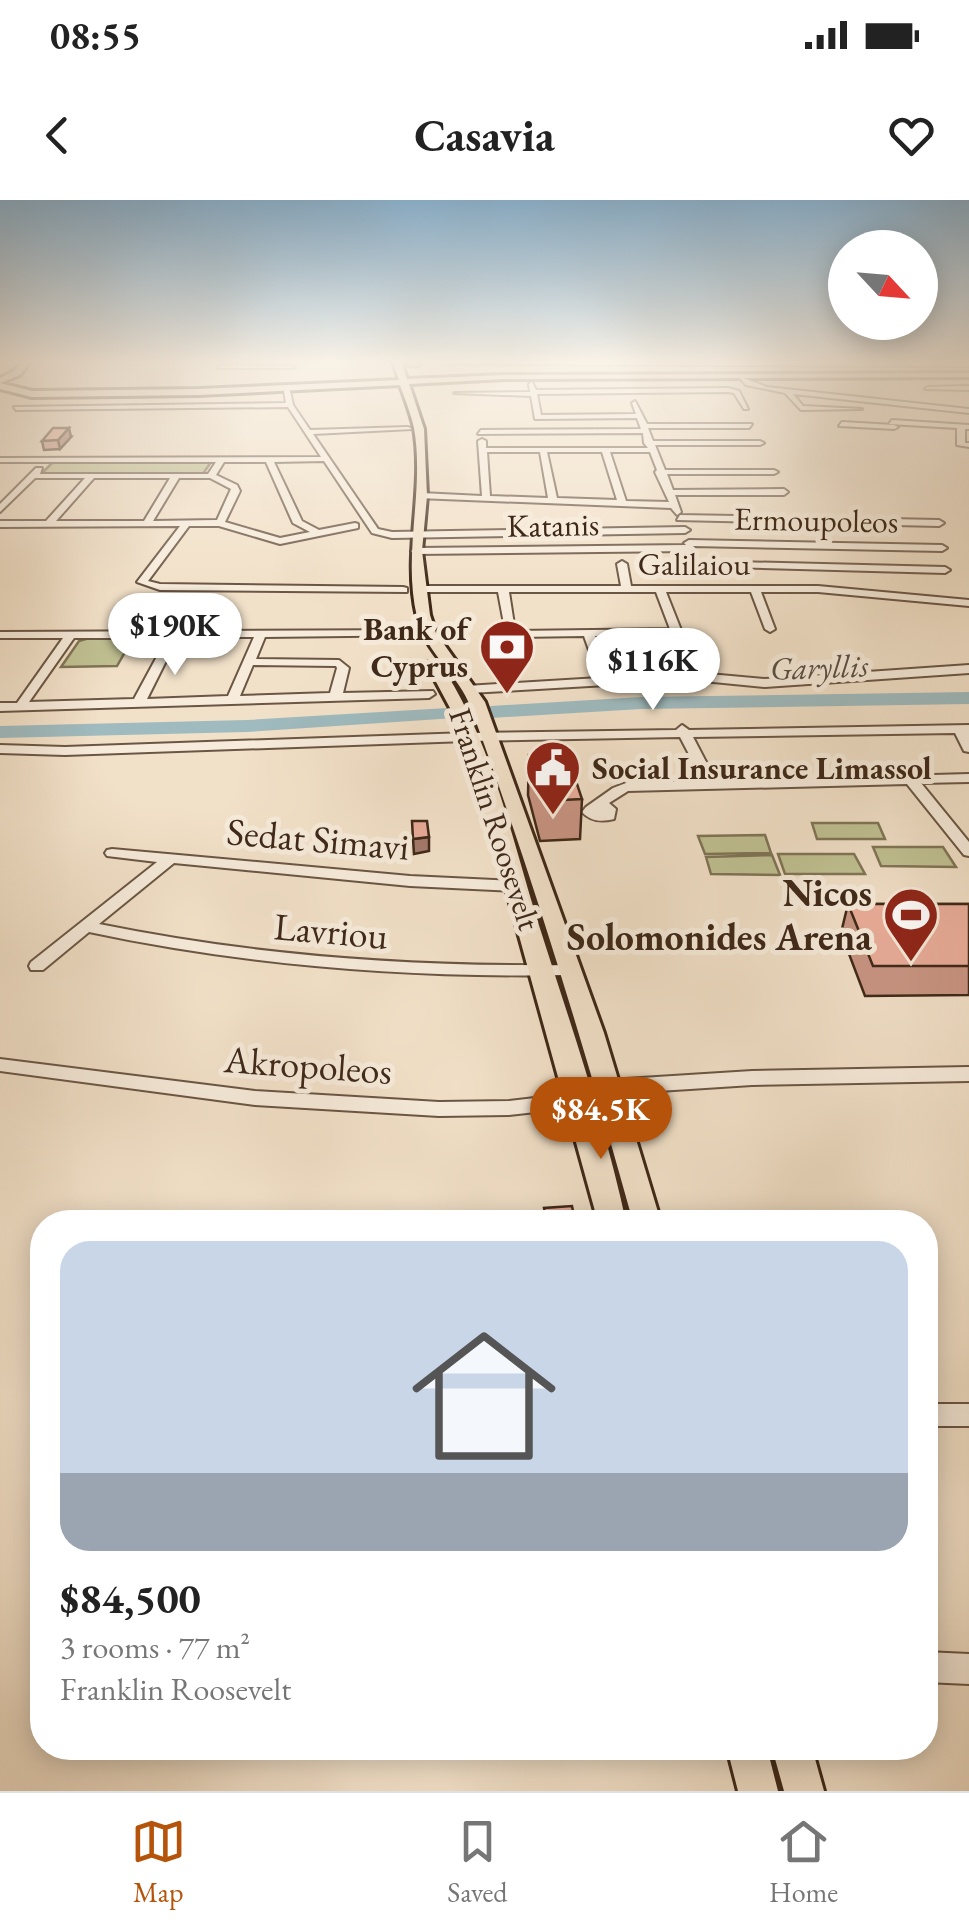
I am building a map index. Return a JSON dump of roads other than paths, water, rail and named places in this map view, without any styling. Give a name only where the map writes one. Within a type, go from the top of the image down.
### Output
[{"type":"main road","name":"Franklin Roosevelt","points":[[408,436],[410,589],[420,633],[480,736],[571,970],[644,1210]]},
{"type":"main road","name":"Franklin Roosevelt","points":[[410,589],[416,551],[411,535],[421,496],[419,436]]},
{"type":"main road","name":"Franklin Roosevelt","points":[[420,633],[470,688],[517,886],[581,1100],[609,1210]]},
{"type":"main road","points":[[750,1760],[758,1791]]},
{"type":"main road","points":[[795,1760],[804,1791]]},
{"type":"street","points":[[313,436],[370,528],[382,534],[684,530]]},
{"type":"street","points":[[482,441],[527,436]]},
{"type":"street","points":[[647,436],[680,518],[702,588]]},
{"type":"street","points":[[482,441],[486,498]]},
{"type":"street","points":[[482,441],[543,450],[760,443]]},
{"type":"street","points":[[543,450],[552,500]]},
{"type":"street","points":[[605,450],[622,503]]},
{"type":"street","points":[[0,460],[328,460]]},
{"type":"street","points":[[0,509],[50,460]]},
{"type":"street","points":[[211,476],[221,460]]},
{"type":"street","points":[[270,460],[298,523],[315,531]]},
{"type":"street","points":[[659,472],[774,472]]},
{"type":"street","points":[[33,476],[211,476],[236,491],[220,523]]},
{"type":"street","points":[[48,524],[92,476]]},
{"type":"street","points":[[147,523],[176,476]]},
{"type":"street","points":[[668,492],[784,492]]},
{"type":"street","points":[[421,496],[673,505]]},
{"type":"street","points":[[938,506],[946,601]]},
{"type":"street","points":[[680,518],[938,523]]},
{"type":"street","name":"Galilaiou","points":[[183,523],[142,582],[160,587],[818,589],[969,603]]},
{"type":"street","points":[[0,524],[220,523],[280,540],[355,526]]},
{"type":"street","name":"Ermoupoleos","points":[[690,546],[942,548]]},
{"type":"street","name":"Katanis","points":[[416,551],[690,546]]},
{"type":"street","points":[[622,564],[627,589]]},
{"type":"street","points":[[695,564],[944,570]]},
{"type":"street","points":[[660,589],[693,676]]},
{"type":"street","points":[[755,589],[770,629]]},
{"type":"street","points":[[502,590],[511,639],[588,632],[674,632]]},
{"type":"street","points":[[588,632],[606,681]]},
{"type":"street","points":[[0,635],[420,633]]},
{"type":"street","points":[[138,702],[174,634]]},
{"type":"street","points":[[233,698],[261,634]]},
{"type":"street","points":[[20,707],[70,636]]},
{"type":"street","points":[[252,662],[339,663],[344,668],[336,695]]},
{"type":"street","points":[[470,688],[693,676],[765,683],[969,669]]},
{"type":"street","points":[[0,708],[428,694]]},
{"type":"street","points":[[0,749],[65,751],[683,730],[965,726],[969,748]]},
{"type":"street","points":[[683,730],[712,785]]},
{"type":"street","points":[[602,806],[620,788],[969,778]]},
{"type":"street","points":[[910,779],[963,835],[969,852]]},
{"type":"street","name":"Sedat Simavi","points":[[112,853],[410,881],[517,886]]},
{"type":"street","points":[[37,966],[170,858]]},
{"type":"street","name":"Lavriou","points":[[88,927],[272,959],[470,973],[571,970]]},
{"type":"street","name":"Akropoleos","points":[[0,1065],[216,1094],[348,1105],[491,1108],[581,1100],[609,1087]]},
{"type":"street","points":[[609,1087],[770,1078],[969,1074]]},
{"type":"street","points":[[938,1415],[969,1414]]},
{"type":"street","points":[[938,1668],[969,1669]]},
{"type":"waterway","name":"Garyllis","points":[[491,712],[641,703],[969,698]]},
{"type":"waterway","name":"Garyllis","points":[[0,732],[247,726],[448,714]]},
{"type":"place","name":"Bank of Cyprus","points":[[507,696]]},
{"type":"place","name":"Social Insurance Limassol","points":[[553,817]]},
{"type":"place","name":"Nicos Solomonides Arena","points":[[911,964]]}]
